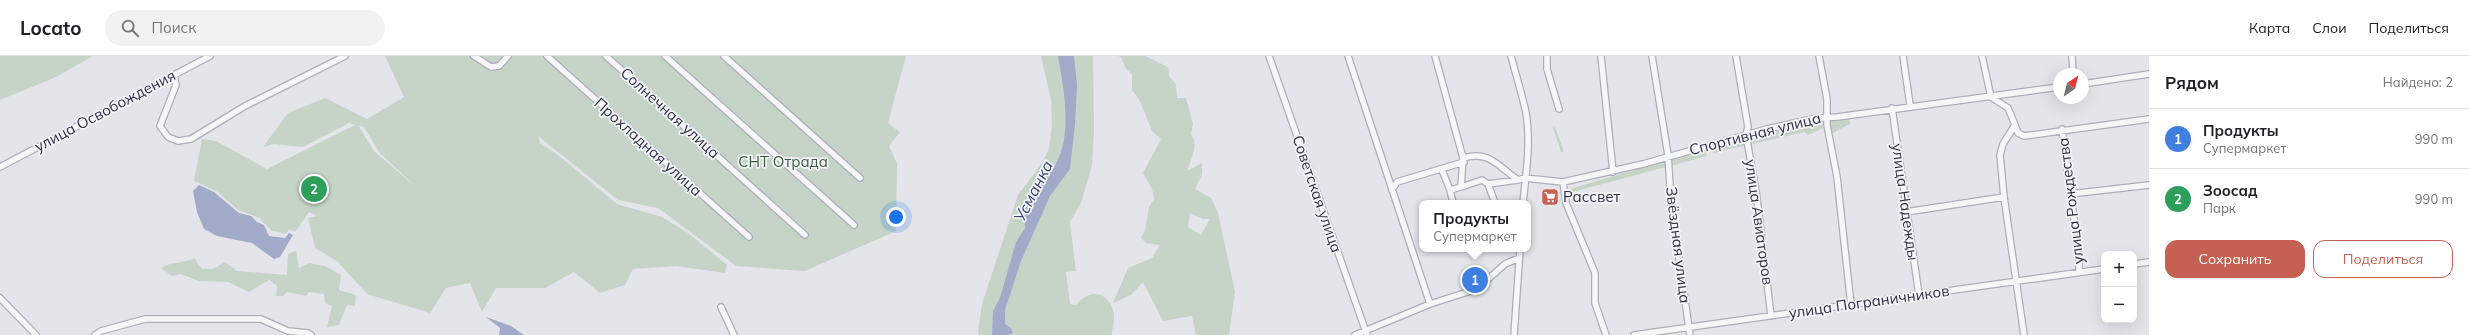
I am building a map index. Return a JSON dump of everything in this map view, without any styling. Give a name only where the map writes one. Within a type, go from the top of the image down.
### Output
[{"type":"street","name":"улица Освобождения","points":[[0,167],[210,56]]},
{"type":"street","points":[[174,75],[176,85],[160,126],[168,136],[178,141],[191,139],[245,106],[345,56]]},
{"type":"street","points":[[474,56],[491,67],[499,66],[508,56]]},
{"type":"street","name":"Прохладная улица","points":[[547,56],[749,237]]},
{"type":"street","name":"Солнечная улица","points":[[606,56],[805,235]]},
{"type":"street","points":[[665,56],[854,226]]},
{"type":"street","points":[[724,56],[860,178]]},
{"type":"street","name":"Советская улица","points":[[1269,56],[1367,334]]},
{"type":"street","points":[[1348,56],[1430,304]]},
{"type":"street","points":[[1435,56],[1463,160],[1461,187]]},
{"type":"street","points":[[1511,56],[1526,114],[1528,149],[1523,200]]},
{"type":"street","points":[[1547,56],[1547,69],[1559,109]]},
{"type":"street","points":[[1601,56],[1613,172]]},
{"type":"street","name":"Звёздная улица","points":[[1652,56],[1668,155],[1671,204],[1690,332]]},
{"type":"street","name":"улица Авиаторов","points":[[1736,56],[1748,127],[1746,135],[1756,191],[1771,316]]},
{"type":"street","points":[[1819,56],[1827,99],[1827,117],[1851,305]]},
{"type":"street","points":[[1903,56],[1910,105]]},
{"type":"street","points":[[1982,56],[1991,97],[2008,108],[2018,133],[2024,136],[2062,129],[2149,119]]},
{"type":"street","points":[[2072,56],[2073,68]]},
{"type":"street","points":[[2089,83],[2149,74]]},
{"type":"street","name":"Спортивная улица","points":[[1525,178],[1563,182],[1613,172],[1668,155],[1746,135],[1827,117],[1910,105],[1991,97],[2053,88]]},
{"type":"street","name":"улица Надежды","points":[[1892,108],[1919,295]]},
{"type":"street","points":[[2015,125],[2003,144],[2000,155],[2004,197],[2024,335]]},
{"type":"street","name":"улица Рождества","points":[[2062,129],[2079,256],[2079,272]]},
{"type":"street","points":[[1392,190],[1397,182],[1442,170],[1475,154],[1484,155],[1518,180]]},
{"type":"street","points":[[1442,170],[1452,200]]},
{"type":"street","points":[[1488,184],[1525,178]]},
{"type":"street","points":[[1450,190],[1482,180],[1488,184],[1494,200]]},
{"type":"street","points":[[1563,182],[1566,203],[1595,273],[1595,303],[1606,335]]},
{"type":"street","points":[[2070,194],[2149,185]]},
{"type":"street","points":[[1906,212],[2004,197]]},
{"type":"street","points":[[1514,335],[1520,252]]},
{"type":"street","points":[[1355,335],[1367,334],[1430,304],[1477,289],[1505,264],[1519,258]]},
{"type":"street","points":[[2137,264],[2149,262]]},
{"type":"street","name":"улица Пограничников","points":[[1634,335],[1690,332],[1771,316],[2101,268]]},
{"type":"street","points":[[0,298],[36,335]]},
{"type":"street","points":[[721,307],[734,335]]},
{"type":"street","points":[[95,335],[101,331],[145,319],[261,319],[288,333],[308,333],[311,335]]},
{"type":"green space","points":[[0,56],[93,56],[54,78],[0,100]]},
{"type":"green space","name":"СНТ Отрада","points":[[385,56],[906,56],[888,123],[900,132],[889,146],[897,163],[896,231],[805,271],[736,266],[658,208],[618,200],[538,136],[540,143],[558,155],[617,204],[662,217],[688,233],[727,265],[725,273],[676,266],[633,269],[625,285],[600,293],[574,272],[545,288],[496,288],[482,312],[470,283],[446,288],[430,313],[367,294],[338,262],[315,248],[308,218],[317,216],[309,212],[296,231],[289,230],[285,234],[271,230],[259,218],[238,210],[218,192],[194,181],[202,139],[216,141],[267,169],[355,125],[349,123],[303,147],[274,144],[263,147],[288,113],[325,98],[367,119],[404,97]],"holes":[[[358,125],[364,127],[379,152],[417,188],[374,151]]]},
{"type":"green space","points":[[1041,56],[1093,56],[1094,129],[1092,165],[1081,203],[1070,222],[1076,271],[1066,272],[1070,304],[1076,305],[1085,297],[1095,294],[1105,297],[1109,301],[1114,314],[1111,335],[979,335],[978,332],[982,304],[1018,195],[1044,160],[1049,148],[1052,124],[1051,100]]},
{"type":"green space","points":[[1118,56],[1145,56],[1168,67],[1169,76],[1176,84],[1177,98],[1186,98],[1193,124],[1191,134],[1194,142],[1194,152],[1187,171],[1202,163],[1202,174],[1195,189],[1211,198],[1218,213],[1235,292],[1229,335],[1196,335],[1192,316],[1163,321],[1143,282],[1131,295],[1113,303],[1128,268],[1152,258],[1160,245],[1146,243],[1141,238],[1145,230],[1149,207],[1154,199],[1152,189],[1143,173],[1161,139],[1152,131],[1140,101],[1132,90],[1132,74],[1126,69],[1121,57]],"holes":[[[1190,213],[1203,219],[1210,219],[1201,235],[1188,227]]]},
{"type":"green space","points":[[1849,111],[1850,124],[1831,134],[1828,132],[1829,117]]},
{"type":"green space","points":[[1821,120],[1823,128],[1808,135],[1804,132],[1713,153],[1713,147]]},
{"type":"green space","points":[[1555,127],[1564,152],[1561,152],[1553,128]]},
{"type":"green space","points":[[1705,149],[1707,156],[1569,193],[1570,189]]},
{"type":"green space","points":[[296,251],[299,268],[309,263],[325,266],[341,275],[339,290],[356,295],[355,306],[347,305],[339,325],[327,327],[332,306],[325,303],[324,294],[309,292],[306,296],[287,292],[283,296],[276,296],[277,286],[269,280],[249,292],[228,282],[199,281],[181,274],[172,276],[161,268],[169,264],[194,258],[202,269],[213,269],[225,262],[237,271],[287,275],[288,254]]},
{"type":"water","name":"Усманка","points":[[1058,56],[1074,56],[1077,85],[1075,124],[1070,169],[1050,196],[1021,261],[1005,310],[1005,324],[1011,328],[1013,333],[1008,335],[992,335],[993,311],[1000,298],[1016,242],[1025,228],[1024,210],[1045,179],[1046,171],[1052,170],[1059,158],[1063,144],[1066,114]]},
{"type":"water","points":[[199,185],[214,192],[239,213],[251,216],[257,222],[264,225],[269,236],[285,238],[289,233],[293,235],[280,257],[274,259],[252,243],[217,236],[204,229],[197,212],[193,191]]},
{"type":"water","points":[[486,317],[511,326],[524,335],[499,335],[500,328]]},
{"type":"place","name":"Зоосад","points":[[314,189]]},
{"type":"place","name":"Рассвет","points":[[1550,197]]},
{"type":"place","name":"Продукты","points":[[1475,280]]}]
